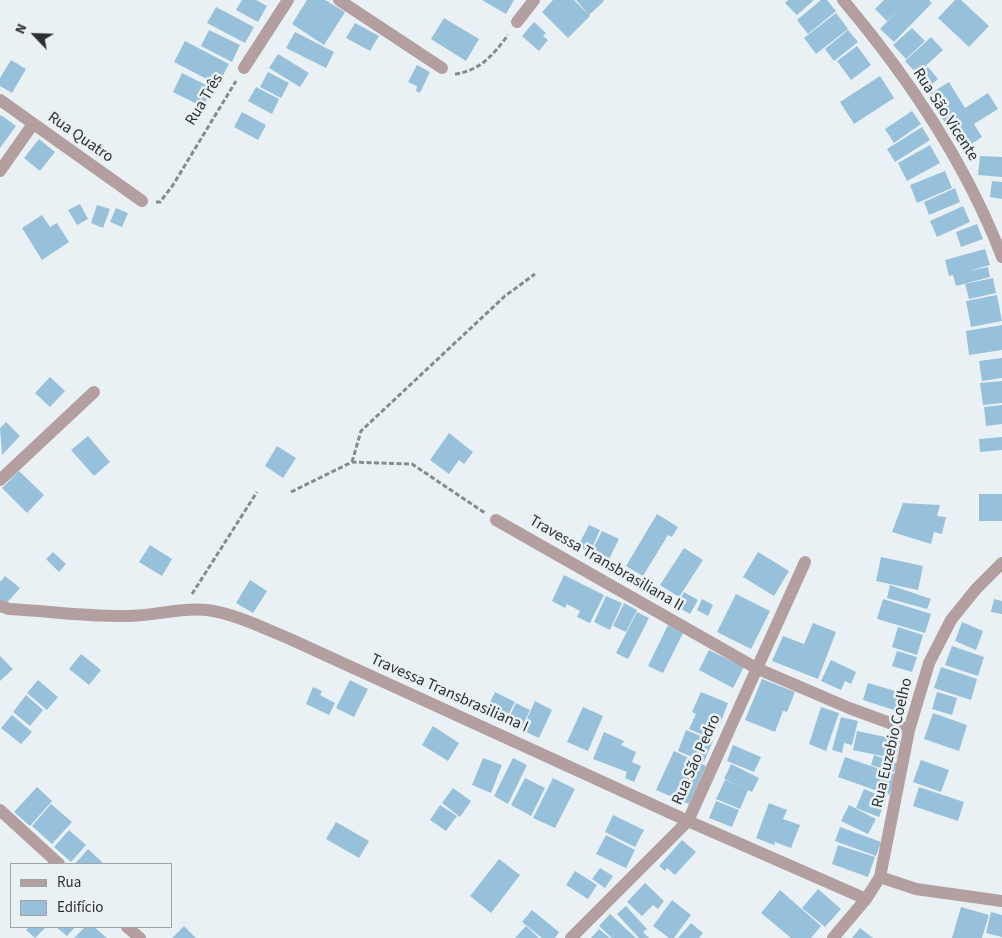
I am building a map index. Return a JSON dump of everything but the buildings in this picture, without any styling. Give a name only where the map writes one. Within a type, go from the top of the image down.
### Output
[{"type":"street","name":"Rua Três","points":[[244,68],[288,0]]},
{"type":"street","points":[[339,0],[442,68]]},
{"type":"street","points":[[517,22],[534,0]]},
{"type":"street","name":"Rua São Vicente","points":[[843,0],[871,34],[951,150],[974,191],[1002,257]]},
{"type":"street","name":"Rua Quatro","points":[[0,100],[142,201]]},
{"type":"street","points":[[0,171],[33,124]]},
{"type":"street","points":[[0,480],[94,392]]},
{"type":"street","name":"Travessa Transbrasiliana II","points":[[496,520],[756,668],[849,708],[909,730]]},
{"type":"street","name":"Rua São Pedro","points":[[571,938],[688,821],[805,562]]},
{"type":"street","name":"Rua Euzebio Coelho","points":[[833,938],[866,899],[880,878],[909,730],[929,663],[951,620],[976,589],[1002,563]]},
{"type":"street","name":"Travessa Transbrasiliana I","points":[[0,606],[10,609],[127,616],[153,615],[182,610],[207,610],[233,616],[290,639],[688,821],[866,899]]},
{"type":"street","points":[[0,810],[58,863]]},
{"type":"street","points":[[880,878],[916,889],[1002,901]]},
{"type":"street","points":[[129,928],[140,938]]},
{"type":"path","points":[[442,68],[454,74],[469,72],[479,67],[499,47],[517,22]]},
{"type":"path","name":"Rua Três","points":[[142,201],[160,202],[173,185],[244,68]]},
{"type":"path","points":[[352,462],[361,431],[505,296],[535,274]]},
{"type":"path","points":[[291,492],[352,462],[412,464],[496,520]]},
{"type":"path","points":[[182,610],[257,492]]}]
